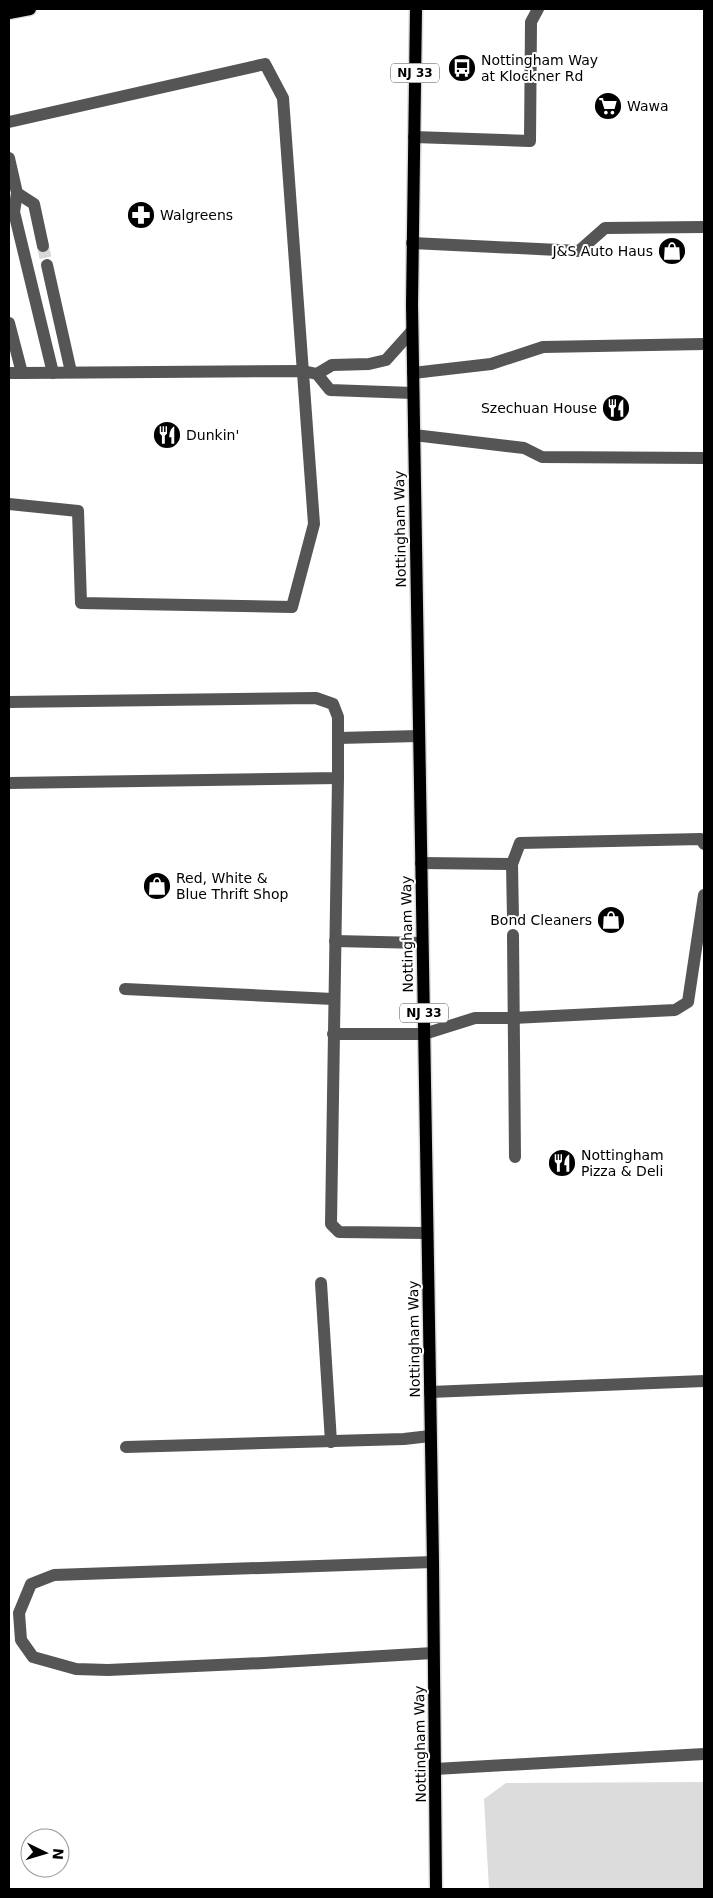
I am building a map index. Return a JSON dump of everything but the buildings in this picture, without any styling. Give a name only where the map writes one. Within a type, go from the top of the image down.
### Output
[{"type":"main road","points":[[9,13],[30,9]]},
{"type":"main road","name":"Nottingham Way","points":[[416,9],[412,331],[433,1562],[436,1889]]},
{"type":"lane","points":[[414,137],[530,141],[530,22],[538,9]]},
{"type":"lane","points":[[9,122],[265,64],[283,98],[314,524],[292,607],[81,603],[78,510],[9,504]]},
{"type":"lane","points":[[9,158],[17,193],[14,212],[54,373]]},
{"type":"lane","points":[[17,193],[34,204],[43,246]]},
{"type":"lane","points":[[412,243],[579,251],[605,228],[704,227]]},
{"type":"lane","points":[[47,265],[71,372]]},
{"type":"lane","points":[[9,323],[22,373]]},
{"type":"lane","points":[[317,374],[332,365],[369,364],[386,360],[412,331]]},
{"type":"lane","points":[[413,374],[491,364],[543,347],[704,344]]},
{"type":"lane","points":[[9,374],[303,371],[317,374],[330,390],[413,393]]},
{"type":"lane","points":[[414,435],[524,448],[542,457],[704,458]]},
{"type":"lane","points":[[9,702],[316,698],[333,704],[338,717],[338,778],[333,999],[331,1224],[340,1232],[427,1233]]},
{"type":"lane","points":[[338,738],[419,736]]},
{"type":"lane","points":[[9,783],[338,778]]},
{"type":"lane","points":[[513,919],[512,864],[520,843],[701,839],[704,844]]},
{"type":"lane","points":[[421,863],[512,864]]},
{"type":"lane","points":[[333,1034],[424,1034],[475,1018],[513,1018],[675,1010],[688,1002],[704,895]]},
{"type":"lane","points":[[513,934],[515,1157]]},
{"type":"lane","points":[[335,941],[422,944]]},
{"type":"lane","points":[[125,989],[333,999]]},
{"type":"lane","points":[[321,1283],[331,1442]]},
{"type":"lane","points":[[430,1392],[704,1381]]},
{"type":"lane","points":[[126,1447],[331,1442],[430,1436]]},
{"type":"lane","points":[[21,1640],[19,1613],[31,1584],[54,1575],[433,1562]]},
{"type":"lane","points":[[9,1630],[21,1640],[33,1657],[76,1669],[108,1670],[254,1664],[434,1652]]},
{"type":"lane","points":[[435,1769],[704,1754]]},
{"type":"shaded area","points":[[704,1782],[704,1889],[489,1889],[484,1799],[506,1783]]},
{"type":"tunnel","points":[[43,246],[47,265]]},
{"type":"place","name":"Nottingham Way at Klockner Rd","points":[[462,68]]},
{"type":"place","name":"Wawa","points":[[608,106]]},
{"type":"place","name":"Walgreens","points":[[141,215]]},
{"type":"place","name":"J&S Auto Haus","points":[[672,251]]},
{"type":"place","name":"Szechuan House","points":[[616,408]]},
{"type":"place","name":"Dunkin'","points":[[167,435]]},
{"type":"place","name":"Red, White & Blue Thrift Shop","points":[[157,886]]},
{"type":"place","name":"Bond Cleaners","points":[[611,920]]},
{"type":"place","name":"Nottingham Pizza & Deli","points":[[562,1163]]}]
